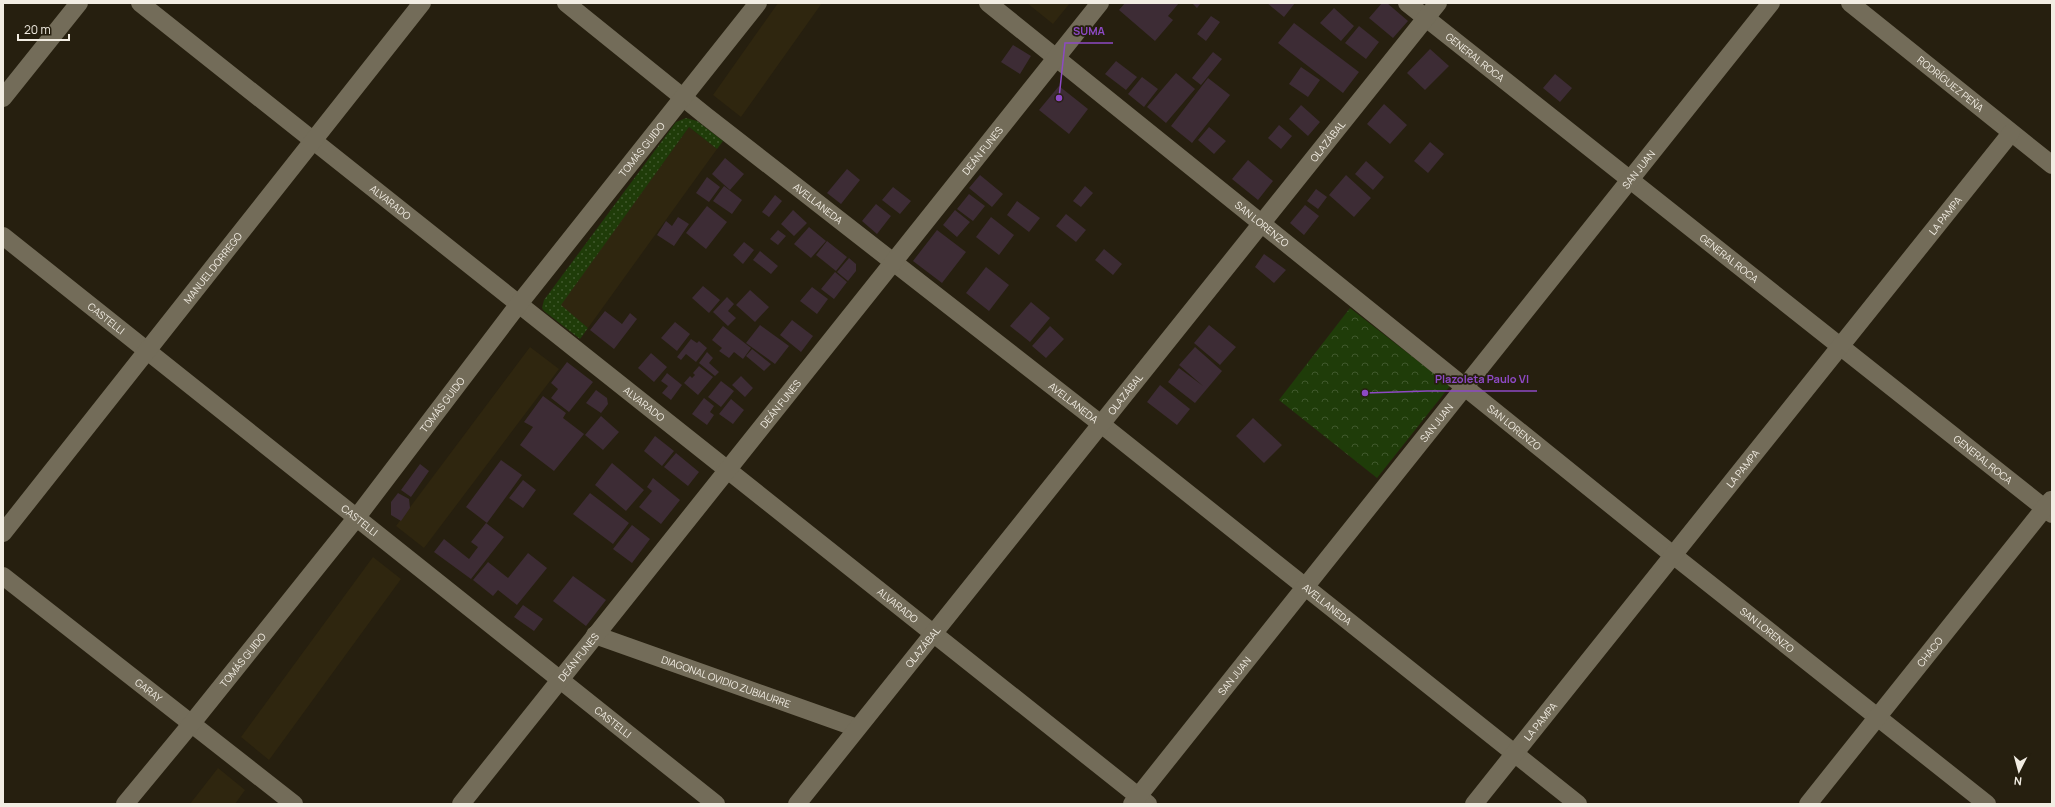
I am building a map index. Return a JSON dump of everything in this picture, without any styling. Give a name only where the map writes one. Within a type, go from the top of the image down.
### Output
[{"type":"street","points":[[3,98],[79,3]]},
{"type":"street","name":"ALVARADO","points":[[140,3],[518,305],[933,633],[1139,801]]},
{"type":"street","name":"MANUEL DORREGO","points":[[3,533],[422,3]]},
{"type":"street","name":"AVELLANEDA","points":[[566,3],[684,98],[1305,586],[1578,804]]},
{"type":"street","name":"TOMÁS GUIDO","points":[[125,804],[357,517],[518,305],[758,3]]},
{"type":"street","name":"SAN LORENZO","points":[[988,3],[1673,555],[1987,804]]},
{"type":"street","name":"DEÁN FUNES","points":[[461,804],[1100,3]]},
{"type":"street","name":"GENERAL ROCA","points":[[1407,3],[1840,346],[2050,507]]},
{"type":"street","name":"OLAZÁBAL","points":[[797,804],[1438,3]]},
{"type":"street","name":"SAN JUAN","points":[[1139,801],[1305,586],[1771,3]]},
{"type":"street","name":"RODRÍGUEZ PEÑA","points":[[1850,3],[2052,165]]},
{"type":"street","name":"LA PAMPA","points":[[1474,804],[2011,133]]},
{"type":"street","name":"CASTELLI","points":[[3,236],[716,804]]},
{"type":"street","name":"CHACO","points":[[1808,804],[2050,507]]},
{"type":"street","name":"GARAY","points":[[3,576],[294,804]]},
{"type":"street","name":"DIAGONAL OVIDIO ZUBIAURRE","points":[[595,635],[857,728]]},
{"type":"shaded area","points":[[778,3],[822,3],[741,117],[713,95]]},
{"type":"shaded area","points":[[1027,3],[1070,3],[1053,24]]},
{"type":"shaded area","points":[[689,127],[717,149],[588,328],[560,305]]},
{"type":"shaded area","points":[[530,347],[559,369],[424,548],[396,526]]},
{"type":"shaded area","points":[[373,557],[401,579],[269,760],[241,737]]},
{"type":"shaded area","points":[[218,768],[245,790],[235,804],[190,804]]},
{"type":"green space","points":[[686,118],[697,121],[723,141],[717,149],[689,127],[561,305],[588,328],[580,339],[544,311],[542,308],[544,300],[676,122]]},
{"type":"green space","points":[[1350,308],[1450,386],[1377,478],[1279,400]]},
{"type":"building","points":[[1125,3],[1179,3],[1168,16],[1173,20],[1155,41],[1119,10]]},
{"type":"building","points":[[1192,3],[1201,3],[1197,8]]},
{"type":"building","points":[[1267,3],[1295,3],[1284,17]]},
{"type":"building","points":[[1382,3],[1387,3],[1408,21],[1393,38],[1369,18]]},
{"type":"building","points":[[1334,8],[1354,26],[1341,41],[1320,23]]},
{"type":"building","points":[[1211,16],[1220,22],[1206,41],[1197,34]]},
{"type":"building","points":[[1294,23],[1359,72],[1343,93],[1278,43]]},
{"type":"building","points":[[1359,26],[1379,42],[1366,59],[1345,43]]},
{"type":"building","points":[[1013,45],[1031,56],[1020,74],[1001,62]]},
{"type":"building","points":[[1430,49],[1449,66],[1425,90],[1407,73]]},
{"type":"building","points":[[1213,52],[1222,59],[1201,85],[1192,78]]},
{"type":"building","points":[[1116,61],[1137,77],[1126,90],[1105,74]]},
{"type":"building","points":[[1301,67],[1320,80],[1308,97],[1289,84]]},
{"type":"building","points":[[1176,73],[1195,89],[1166,123],[1147,107]]},
{"type":"building","points":[[1555,74],[1572,88],[1560,102],[1543,88]]},
{"type":"building","points":[[1142,77],[1158,89],[1144,107],[1128,94]]},
{"type":"building","points":[[1208,78],[1230,95],[1192,143],[1171,126]]},
{"type":"building","points":[[1059,86],[1088,109],[1069,134],[1039,110]]},
{"type":"building","points":[[1384,104],[1407,125],[1390,144],[1367,124]]},
{"type":"building","points":[[1301,105],[1320,122],[1308,136],[1289,119]]},
{"type":"building","points":[[1279,125],[1292,136],[1281,149],[1268,138]]},
{"type":"building","points":[[1209,127],[1226,141],[1214,154],[1198,140]]},
{"type":"building","points":[[1430,142],[1444,154],[1428,173],[1414,161]]},
{"type":"building","points":[[725,158],[744,174],[730,190],[712,174]]},
{"type":"building","points":[[1248,160],[1273,181],[1258,200],[1232,179]]},
{"type":"building","points":[[1366,161],[1384,177],[1373,190],[1355,174]]},
{"type":"building","points":[[847,169],[860,180],[841,204],[827,193]]},
{"type":"building","points":[[980,175],[1003,194],[992,207],[969,188]]},
{"type":"building","points":[[1346,175],[1371,198],[1354,217],[1329,195]]},
{"type":"building","points":[[707,177],[720,187],[709,202],[696,193]]},
{"type":"building","points":[[724,186],[742,200],[732,214],[713,201]]},
{"type":"building","points":[[1085,186],[1093,193],[1081,207],[1073,201]]},
{"type":"building","points":[[893,187],[911,201],[900,214],[882,200]]},
{"type":"building","points":[[1316,189],[1327,197],[1318,209],[1307,201]]},
{"type":"building","points":[[969,194],[985,206],[973,221],[957,209]]},
{"type":"building","points":[[775,195],[782,201],[769,217],[762,212]]},
{"type":"building","points":[[1017,201],[1040,218],[1029,232],[1007,215]]},
{"type":"building","points":[[876,204],[891,216],[877,234],[862,221]]},
{"type":"building","points":[[1305,205],[1319,216],[1304,235],[1290,223]]},
{"type":"building","points":[[707,206],[727,222],[706,249],[686,233]]},
{"type":"building","points":[[793,210],[807,223],[794,236],[781,224]]},
{"type":"building","points":[[955,210],[970,222],[957,237],[943,225]]},
{"type":"building","points":[[1066,214],[1086,230],[1076,242],[1056,226]]},
{"type":"building","points":[[678,217],[689,224],[674,246],[657,235],[666,221],[672,226]]},
{"type":"building","points":[[991,217],[1014,235],[999,255],[976,237]]},
{"type":"building","points":[[809,227],[826,241],[811,258],[794,244]]},
{"type":"building","points":[[778,230],[786,236],[778,245],[770,239]]},
{"type":"building","points":[[937,230],[966,252],[942,283],[913,261]]},
{"type":"building","points":[[827,241],[847,257],[836,271],[816,255]]},
{"type":"building","points":[[744,242],[754,250],[743,264],[733,255]]},
{"type":"building","points":[[1104,249],[1122,264],[1113,275],[1095,260]]},
{"type":"building","points":[[760,251],[778,266],[771,274],[753,260]]},
{"type":"building","points":[[1264,254],[1286,270],[1274,283],[1255,267]]},
{"type":"building","points":[[849,258],[856,264],[856,271],[848,281],[837,272]]},
{"type":"building","points":[[986,267],[1009,285],[989,311],[966,293]]},
{"type":"building","points":[[835,272],[847,282],[834,299],[821,289]]},
{"type":"building","points":[[703,286],[720,300],[709,313],[692,298]]},
{"type":"building","points":[[812,287],[828,299],[817,314],[800,301]]},
{"type":"building","points":[[750,290],[769,307],[755,322],[736,305]]},
{"type":"building","points":[[727,297],[734,304],[728,311],[736,318],[728,326],[713,312]]},
{"type":"building","points":[[1031,302],[1050,318],[1030,342],[1010,326]]},
{"type":"building","points":[[605,311],[622,324],[630,313],[637,319],[614,349],[590,330]]},
{"type":"building","points":[[792,320],[813,336],[801,352],[780,335]]},
{"type":"building","points":[[675,322],[690,334],[677,351],[661,338]]},
{"type":"building","points":[[760,325],[789,346],[775,364],[746,343]]},
{"type":"building","points":[[1209,325],[1236,347],[1220,365],[1194,343]]},
{"type":"building","points":[[723,326],[751,348],[743,359],[734,352],[729,358],[719,351],[722,348],[712,340]]},
{"type":"building","points":[[1050,326],[1064,339],[1046,358],[1032,346]]},
{"type":"building","points":[[691,339],[697,343],[699,341],[707,348],[696,362],[686,354],[681,360],[677,357]]},
{"type":"building","points":[[1195,347],[1222,371],[1195,403],[1168,382],[1179,368],[1203,386],[1179,365]]},
{"type":"building","points":[[752,349],[771,364],[764,371],[746,356]]},
{"type":"building","points":[[707,352],[713,358],[709,363],[719,372],[715,376],[699,363]]},
{"type":"building","points":[[651,353],[667,367],[654,382],[638,368]]},
{"type":"building","points":[[567,362],[593,382],[569,412],[551,398],[558,389],[551,383]]},
{"type":"building","points":[[699,366],[713,377],[698,395],[684,383],[690,376],[692,378],[695,375],[693,373]]},
{"type":"building","points":[[667,373],[682,385],[671,400],[662,393],[668,386],[661,381]]},
{"type":"building","points":[[741,376],[753,388],[745,397],[732,385]]},
{"type":"building","points":[[721,381],[734,391],[721,407],[708,397]]},
{"type":"building","points":[[1160,385],[1190,409],[1177,425],[1147,402]]},
{"type":"building","points":[[596,390],[607,398],[608,404],[601,413],[586,403]]},
{"type":"building","points":[[543,396],[566,413],[563,418],[584,434],[554,471],[520,445],[533,427],[524,422]]},
{"type":"building","points":[[704,398],[714,406],[710,412],[714,415],[707,425],[692,414]]},
{"type":"building","points":[[731,399],[744,410],[733,424],[719,414]]},
{"type":"building","points":[[601,416],[619,432],[603,450],[585,435]]},
{"type":"building","points":[[1253,418],[1282,445],[1264,463],[1236,436]]},
{"type":"building","points":[[655,436],[674,451],[662,466],[644,451]]},
{"type":"building","points":[[676,453],[699,472],[688,486],[664,467]]},
{"type":"building","points":[[501,460],[522,475],[487,523],[466,507]]},
{"type":"building","points":[[612,463],[644,490],[626,511],[595,485]]},
{"type":"building","points":[[420,464],[429,471],[411,497],[401,490]]},
{"type":"building","points":[[653,478],[680,500],[661,524],[639,507],[652,491],[647,487]]},
{"type":"building","points":[[523,480],[536,490],[523,508],[509,498]]},
{"type":"building","points":[[398,493],[409,499],[410,508],[401,521],[391,515],[391,502]]},
{"type":"building","points":[[590,493],[629,523],[613,544],[573,514]]},
{"type":"building","points":[[486,523],[504,537],[471,579],[434,552],[444,539],[469,559],[478,547],[471,542]]},
{"type":"building","points":[[632,525],[650,539],[632,563],[613,549]]},
{"type":"building","points":[[528,553],[547,568],[517,605],[498,590],[493,596],[473,580],[488,562],[508,578]]},
{"type":"building","points":[[573,576],[606,600],[586,626],[553,601]]},
{"type":"building","points":[[523,605],[543,619],[534,631],[514,617]]},
{"type":"place","name":"SUMA","points":[[1059,98]]},
{"type":"place","name":"Plazoleta Paulo VI","points":[[1365,393]]}]
